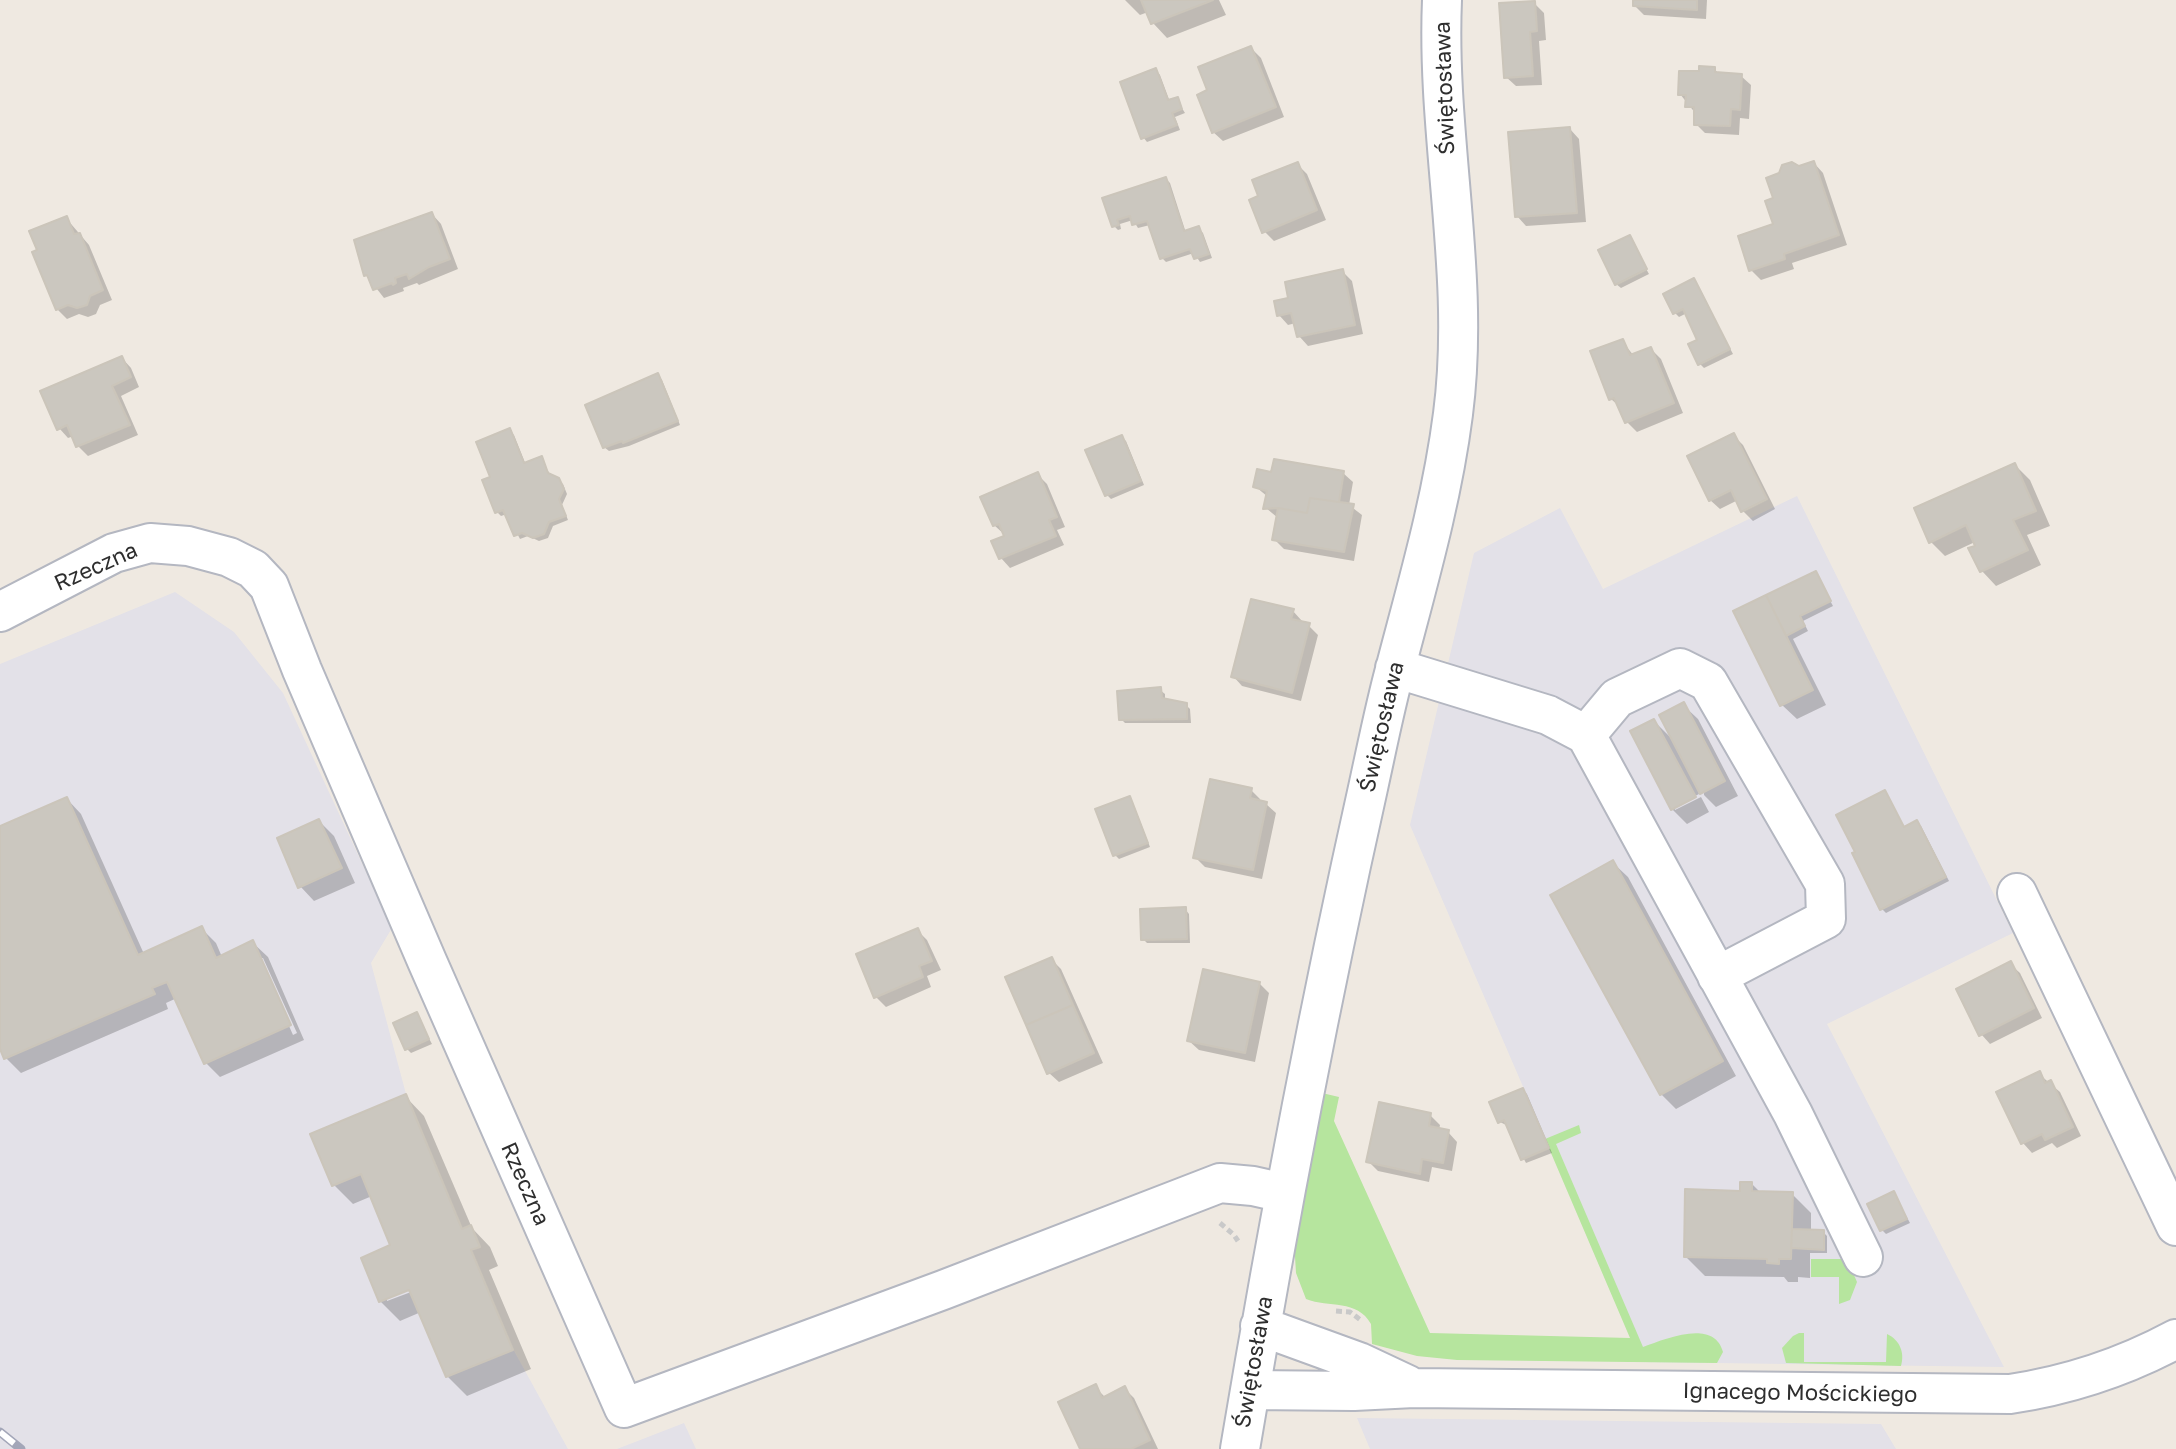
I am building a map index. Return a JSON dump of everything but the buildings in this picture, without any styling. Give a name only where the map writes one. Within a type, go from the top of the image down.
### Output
[{"type":"street","name":"Świętosława","points":[[1240,1449],[1284,1193],[1348,877],[1395,668],[1435,518],[1447,456],[1456,381],[1456,276],[1443,97],[1442,0]]},
{"type":"street","name":"Rzeczna","points":[[0,612],[114,553],[150,543],[188,546],[229,557],[253,569],[269,586],[427,961],[624,1408],[1220,1183],[1284,1193]]},
{"type":"street","points":[[1395,668],[1548,715],[1586,735],[1793,1114],[1863,1257]]},
{"type":"street","points":[[1586,735],[1617,698],[1680,668],[1708,682],[1825,884],[1826,919],[1717,976]]},
{"type":"street","points":[[2017,893],[2176,1226]]},
{"type":"street","name":"Ignacego Mościckiego","points":[[1260,1326],[1359,1362],[1414,1388]]},
{"type":"street","name":"Ignacego Mościckiego","points":[[1250,1390],[1414,1388],[2010,1394],[2080,1381],[2137,1360],[2176,1339]]},
{"type":"shaded area","points":[[1797,496],[2013,933],[1827,1024],[2004,1367],[1642,1362],[1410,825],[1474,553],[1560,508],[1603,589]]},
{"type":"shaded area","points":[[175,592],[234,632],[283,693],[392,928],[371,963],[406,1094],[462,1228],[471,1225],[480,1247],[472,1251],[513,1349],[568,1449],[0,1449],[0,664]]},
{"type":"shaded area","points":[[1357,1418],[1881,1424],[1896,1449],[1370,1449]]},
{"type":"shaded area","points":[[684,1423],[696,1449],[617,1449]]},
{"type":"green space","points":[[1322,1093],[1339,1097],[1334,1121],[1430,1333],[1630,1338],[1545,1139],[1579,1125],[1581,1133],[1556,1144],[1643,1347],[1676,1336],[1700,1333],[1718,1342],[1723,1352],[1717,1363],[1457,1360],[1417,1356],[1372,1344],[1371,1324],[1358,1311],[1306,1299],[1296,1273],[1294,1240]]},
{"type":"green space","points":[[1811,1259],[1847,1259],[1857,1282],[1850,1300],[1839,1304],[1839,1277],[1811,1277]]},
{"type":"green space","points":[[1799,1333],[1804,1333],[1804,1362],[1886,1362],[1887,1334],[1900,1347],[1901,1366],[1786,1363],[1782,1348]]},
{"type":"railway","points":[[0,1432],[21,1449]]}]
